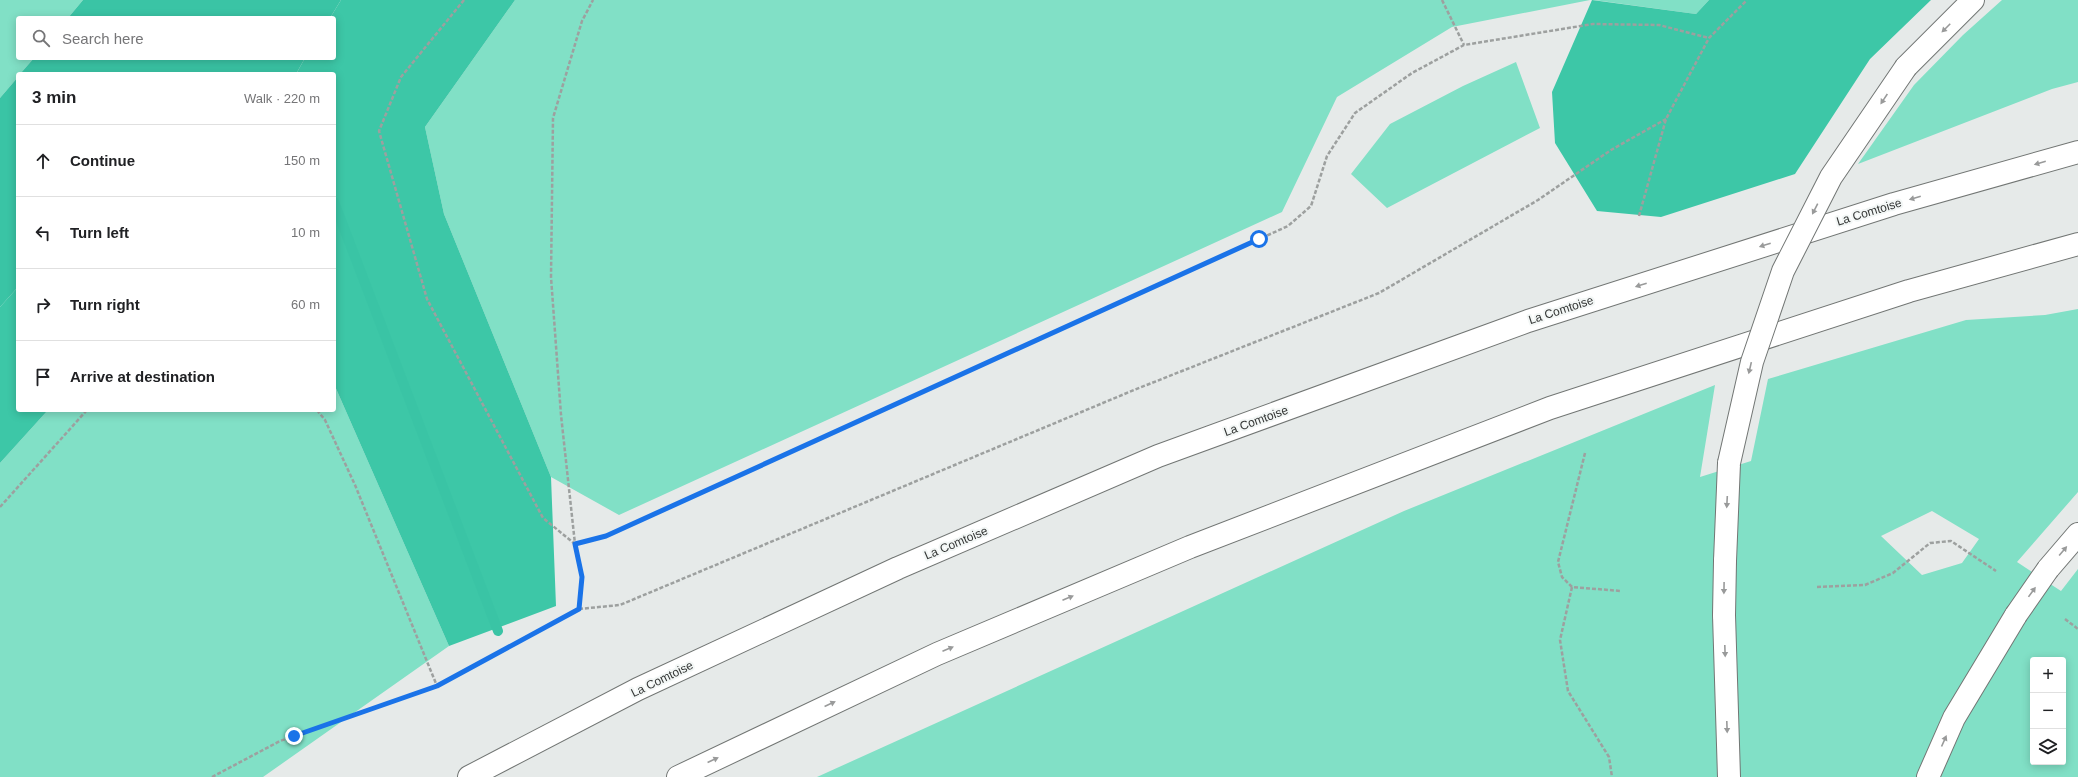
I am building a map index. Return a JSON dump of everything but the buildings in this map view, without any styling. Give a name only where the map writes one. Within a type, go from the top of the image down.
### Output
[{"type":"highway","points":[[1729,777],[1724,615],[1724,561],[1729,463],[1752,362],[1783,272],[1831,177],[1906,67],[1973,0]]},
{"type":"highway","name":"La Comtoise","points":[[469,777],[638,689],[898,568],[1158,456],[1528,321],[1894,204],[2078,152]]},
{"type":"highway","points":[[678,777],[937,654],[1190,546],[1550,408],[1909,291],[2078,244]]},
{"type":"highway","points":[[1928,777],[1954,718],[2016,615],[2048,569],[2078,534]]},
{"type":"path","points":[[464,0],[401,77],[378,131],[427,299],[543,518],[575,544]]},
{"type":"path","points":[[579,609],[582,577],[575,544],[561,415],[551,277],[553,118],[582,22],[593,0]]},
{"type":"path","points":[[1442,0],[1464,45]]},
{"type":"path","points":[[1639,216],[1666,119],[1709,38],[1747,0]]},
{"type":"path","points":[[575,544],[606,536],[1288,226],[1311,206],[1327,156],[1356,113],[1412,73],[1464,45],[1593,24],[1658,25],[1709,38]]},
{"type":"path","points":[[212,777],[280,741],[437,686],[579,609],[620,605],[1134,390],[1379,293],[1538,200],[1611,150],[1666,119]]},
{"type":"path","points":[[0,507],[85,412]]},
{"type":"path","points":[[319,412],[325,420],[355,485],[437,686]]},
{"type":"path","points":[[1585,453],[1558,562],[1562,577],[1572,587],[1621,591]]},
{"type":"path","points":[[1817,587],[1865,585],[1893,573],[1930,544],[1951,541],[1996,571]]},
{"type":"path","points":[[1572,587],[1560,640],[1568,691],[1609,757],[1612,777]]},
{"type":"path","points":[[2065,619],[2078,628]]},
{"type":"shaded area","points":[[0,0],[83,0],[70,16],[16,16],[16,60],[32,60],[22,72],[16,72],[16,79],[0,98]]},
{"type":"shaded area","points":[[83,0],[341,0],[331,16],[70,16]]},
{"type":"shaded area","points":[[341,0],[515,0],[425,127],[444,214],[551,477],[556,606],[449,646],[336,389],[336,72],[297,72],[304,60],[336,60],[336,16],[331,16]]},
{"type":"shaded area","points":[[515,0],[1590,0],[1452,27],[1337,97],[1282,212],[619,515],[551,477],[444,214],[425,127]]},
{"type":"shaded area","points":[[1592,0],[1696,14],[1709,0],[1931,0],[1870,59],[1795,174],[1661,217],[1597,211],[1555,143],[1552,92]]},
{"type":"shaded area","points":[[1594,0],[1709,0],[1696,14]]},
{"type":"shaded area","points":[[2002,0],[2078,0],[2078,82],[2052,89],[1858,164],[1914,85],[1963,35]]},
{"type":"shaded area","points":[[32,60],[304,60],[297,72],[22,72]]},
{"type":"shaded area","points":[[1516,62],[1540,128],[1387,208],[1351,174],[1390,124],[1463,86]]},
{"type":"shaded area","points":[[16,79],[16,289],[0,307],[0,98]]},
{"type":"shaded area","points":[[16,289],[16,412],[46,412],[0,463],[0,307]]},
{"type":"shaded area","points":[[2078,309],[2078,492],[2017,562],[2061,591],[2078,569],[2078,777],[817,777],[1404,511],[1715,385],[1700,477],[1751,461],[1768,379],[1966,320],[2045,315]],"holes":[[[1932,511],[1979,539],[1962,563],[1922,575],[1881,536]]]},
{"type":"shaded area","points":[[336,389],[449,646],[263,777],[0,777],[0,463],[46,412],[336,412]]},
{"type":"waterway","points":[[336,207],[498,631]]},
{"type":"route","points":[[294,736],[437,686],[579,609],[582,577],[575,544],[606,536],[1259,239]]}]
